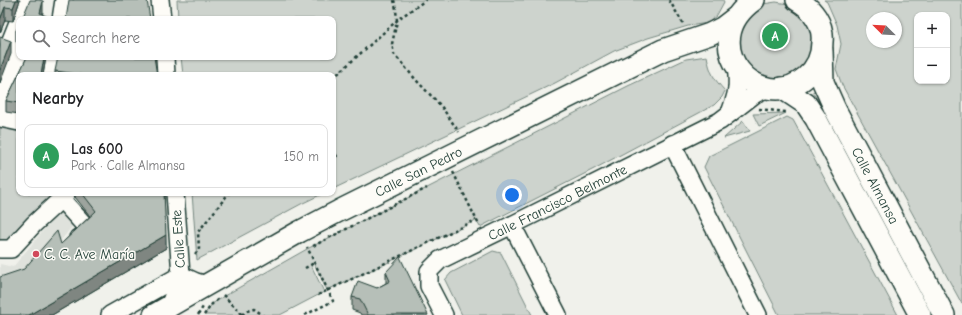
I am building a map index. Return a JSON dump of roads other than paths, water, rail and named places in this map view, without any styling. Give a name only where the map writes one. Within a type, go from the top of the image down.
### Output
[{"type":"main road","name":"Calle San Pedro","points":[[163,313],[216,290],[298,232],[339,211],[662,50],[710,34],[722,28],[736,12],[754,0]]},
{"type":"main road","name":"Calle Almansa","points":[[797,0],[814,13],[820,25],[823,37],[823,82],[835,109],[944,315]]},
{"type":"main road","points":[[734,62],[729,43],[730,30],[736,12]]},
{"type":"main road","name":"Calle Almansa","points":[[690,40],[703,41],[717,45],[734,62],[744,76],[753,83],[775,88],[806,104],[823,132],[920,315]]},
{"type":"main road","points":[[775,88],[802,81],[811,73],[818,62],[822,51]]},
{"type":"street","points":[[21,16],[27,0]]},
{"type":"street","points":[[61,16],[64,0]]},
{"type":"street","points":[[160,0],[162,16]]},
{"type":"street","points":[[16,28],[9,45],[16,48]]},
{"type":"street","points":[[16,120],[0,107],[18,60]]},
{"type":"street","points":[[52,72],[54,60]]},
{"type":"street","points":[[165,60],[166,72]]},
{"type":"street","points":[[730,113],[737,93],[738,81],[734,62]]},
{"type":"street","name":"Calle Francisco Belmonte","points":[[444,315],[429,286],[429,271],[440,260],[720,120],[755,94],[775,88]]},
{"type":"street","points":[[672,144],[758,315]]},
{"type":"street","points":[[0,249],[10,249],[63,196],[89,230],[84,235],[65,245]]},
{"type":"street","name":"Calle Este","points":[[163,313],[181,275],[175,196]]},
{"type":"street","points":[[512,225],[558,315]]},
{"type":"street","points":[[110,315],[181,275],[216,290]]},
{"type":"place","name":"Las 600","points":[[775,36]]},
{"type":"place","name":"C. C. Ave María","points":[[36,254]]}]
